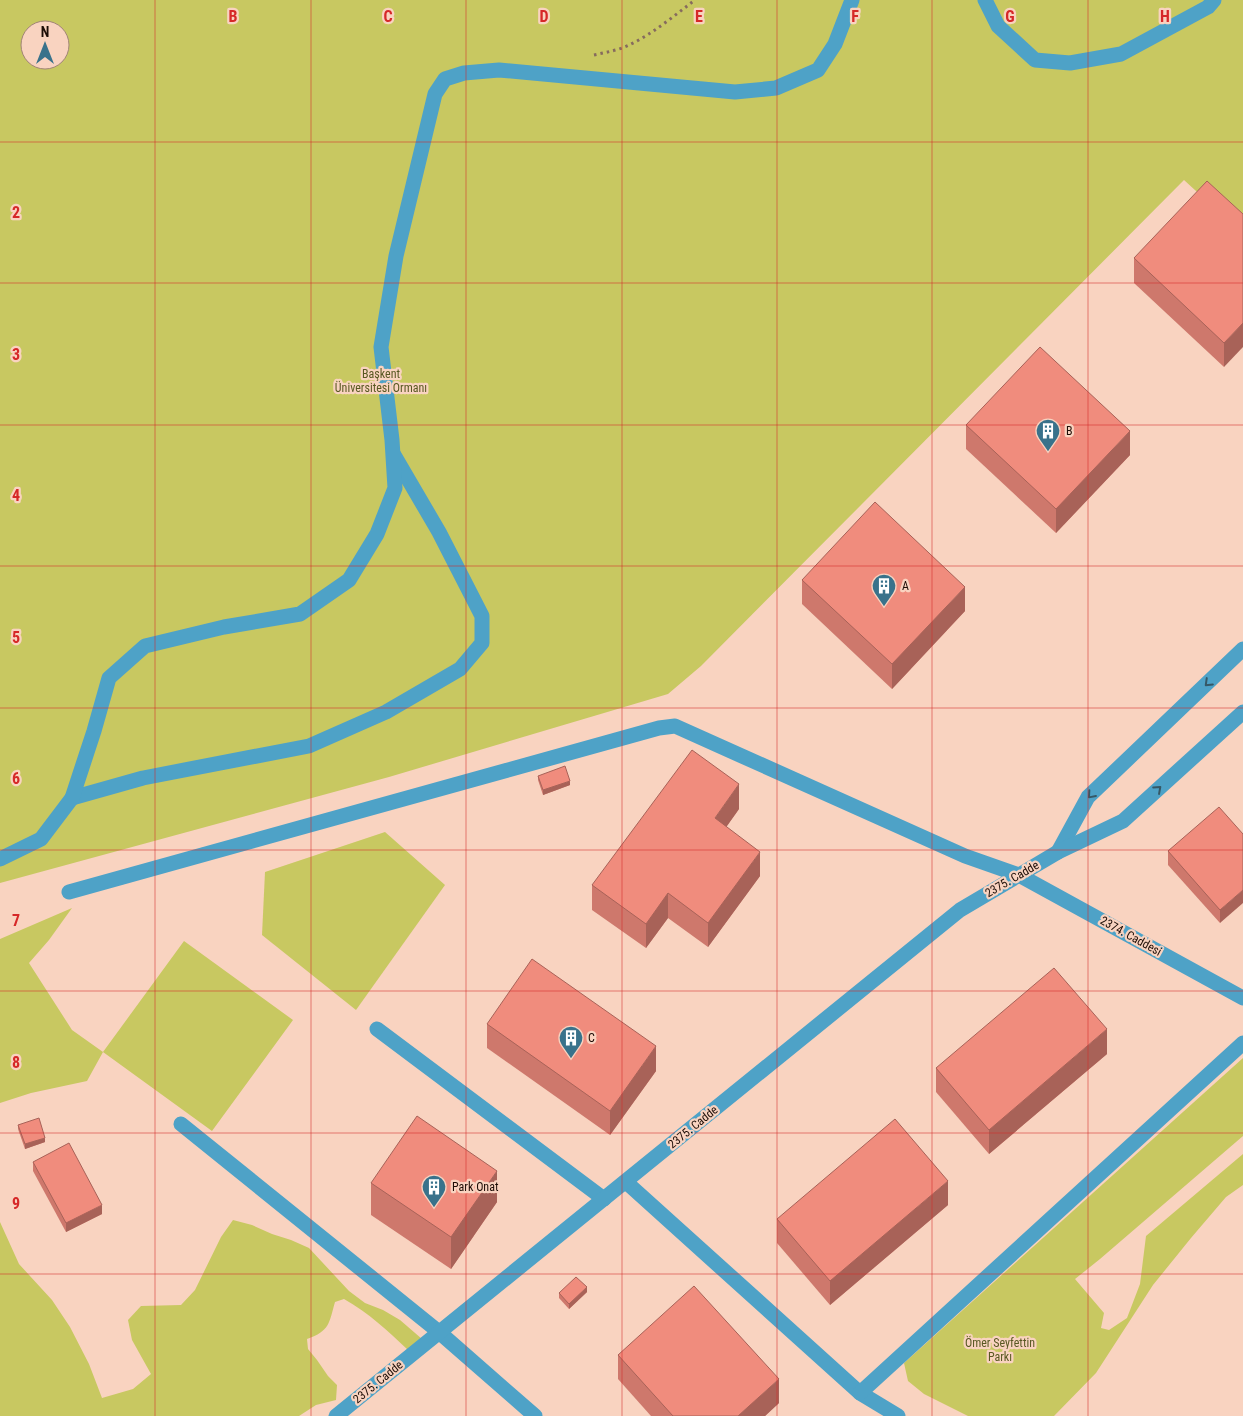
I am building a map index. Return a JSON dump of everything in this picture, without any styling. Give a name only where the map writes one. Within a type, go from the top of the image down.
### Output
[{"type":"street","points":[[0,859],[41,839],[72,798],[109,678],[145,646],[224,627],[300,614],[349,580],[377,534],[394,488],[381,347],[396,256],[434,94],[445,78],[464,73],[499,70],[735,92],[776,88],[818,70],[835,44],[852,0]]},
{"type":"street","points":[[985,0],[998,26],[1035,60],[1070,62],[1121,54],[1208,7],[1214,0]]},
{"type":"street","points":[[72,798],[143,778],[309,746],[386,712],[460,669],[482,643],[482,616],[439,532],[392,452]]},
{"type":"street","points":[[1058,852],[1088,797],[1243,649]]},
{"type":"street","name":"2375. Cadde","points":[[336,1416],[960,910],[1058,852],[1123,821],[1243,712]]},
{"type":"street","name":"2374. Caddesi","points":[[69,892],[659,728],[675,726],[965,856],[1020,875],[1243,998]]},
{"type":"street","points":[[377,1029],[604,1200]]},
{"type":"street","points":[[860,1393],[1243,1043]]},
{"type":"street","points":[[181,1124],[439,1332],[535,1416]]},
{"type":"street","points":[[626,1182],[860,1393],[898,1416]]},
{"type":"path","points":[[594,55],[630,45],[647,36],[695,0]]},
{"type":"green space","name":"Başkent Üniversitesi Ormanı","points":[[0,0],[1243,0],[1243,234],[1184,180],[701,666],[668,694],[389,777],[0,883]]},
{"type":"green space","points":[[385,832],[445,885],[356,1010],[262,935],[265,872]]},
{"type":"green space","points":[[72,908],[49,940],[29,963],[72,1030],[103,1052],[87,1081],[31,1093],[0,1103],[0,939]]},
{"type":"green space","points":[[184,941],[293,1020],[212,1131],[103,1052]]},
{"type":"green space","name":"Ömer Seyfettin Parkı","points":[[1243,1058],[1243,1136],[1075,1279],[1104,1313],[1101,1328],[1109,1330],[1127,1318],[1140,1284],[1146,1236],[1243,1154],[1243,1185],[1226,1197],[1191,1238],[1153,1285],[1096,1373],[1054,1416],[968,1416],[924,1394],[908,1381],[904,1363]]},
{"type":"green space","points":[[233,1220],[252,1225],[309,1248],[349,1291],[365,1303],[383,1310],[400,1320],[422,1339],[408,1350],[353,1304],[344,1299],[335,1302],[331,1316],[324,1329],[307,1339],[308,1349],[337,1385],[336,1400],[316,1405],[299,1416],[0,1416],[0,1222],[19,1264],[52,1300],[70,1327],[89,1364],[102,1398],[133,1389],[151,1374],[132,1340],[128,1320],[141,1306],[181,1305],[195,1290],[221,1237]]},
{"type":"building","points":[[1207,181],[1243,214],[1243,323],[1224,343],[1134,258]]},
{"type":"building","name":"B","points":[[1040,347],[1130,431],[1056,509],[966,425]]},
{"type":"building","name":"A","points":[[875,502],[965,587],[892,664],[802,580]]},
{"type":"building","points":[[692,750],[739,784],[715,818],[760,852],[708,923],[668,893],[646,924],[592,885]]},
{"type":"building","points":[[565,766],[570,781],[543,790],[538,776]]},
{"type":"building","points":[[1219,807],[1243,834],[1243,890],[1220,910],[1168,851]]},
{"type":"building","name":"C","points":[[532,959],[656,1046],[610,1111],[487,1024]]},
{"type":"building","points":[[1054,968],[1107,1029],[989,1130],[936,1068]]},
{"type":"building","points":[[417,1116],[497,1171],[451,1237],[371,1183]]},
{"type":"building","points":[[39,1118],[45,1138],[25,1144],[18,1125]]},
{"type":"building","points":[[895,1119],[948,1181],[830,1281],[777,1219]]},
{"type":"building","points":[[69,1143],[102,1205],[66,1223],[33,1162]]},
{"type":"building","points":[[576,1277],[587,1287],[569,1304],[559,1293]]},
{"type":"building","points":[[694,1286],[779,1379],[738,1416],[673,1416],[618,1355]]},
{"type":"place","name":"B","points":[[1048,452]]},
{"type":"place","name":"A","points":[[884,607]]},
{"type":"place","name":"C","points":[[571,1059]]},
{"type":"place","name":"Park Onat","points":[[434,1208]]}]
